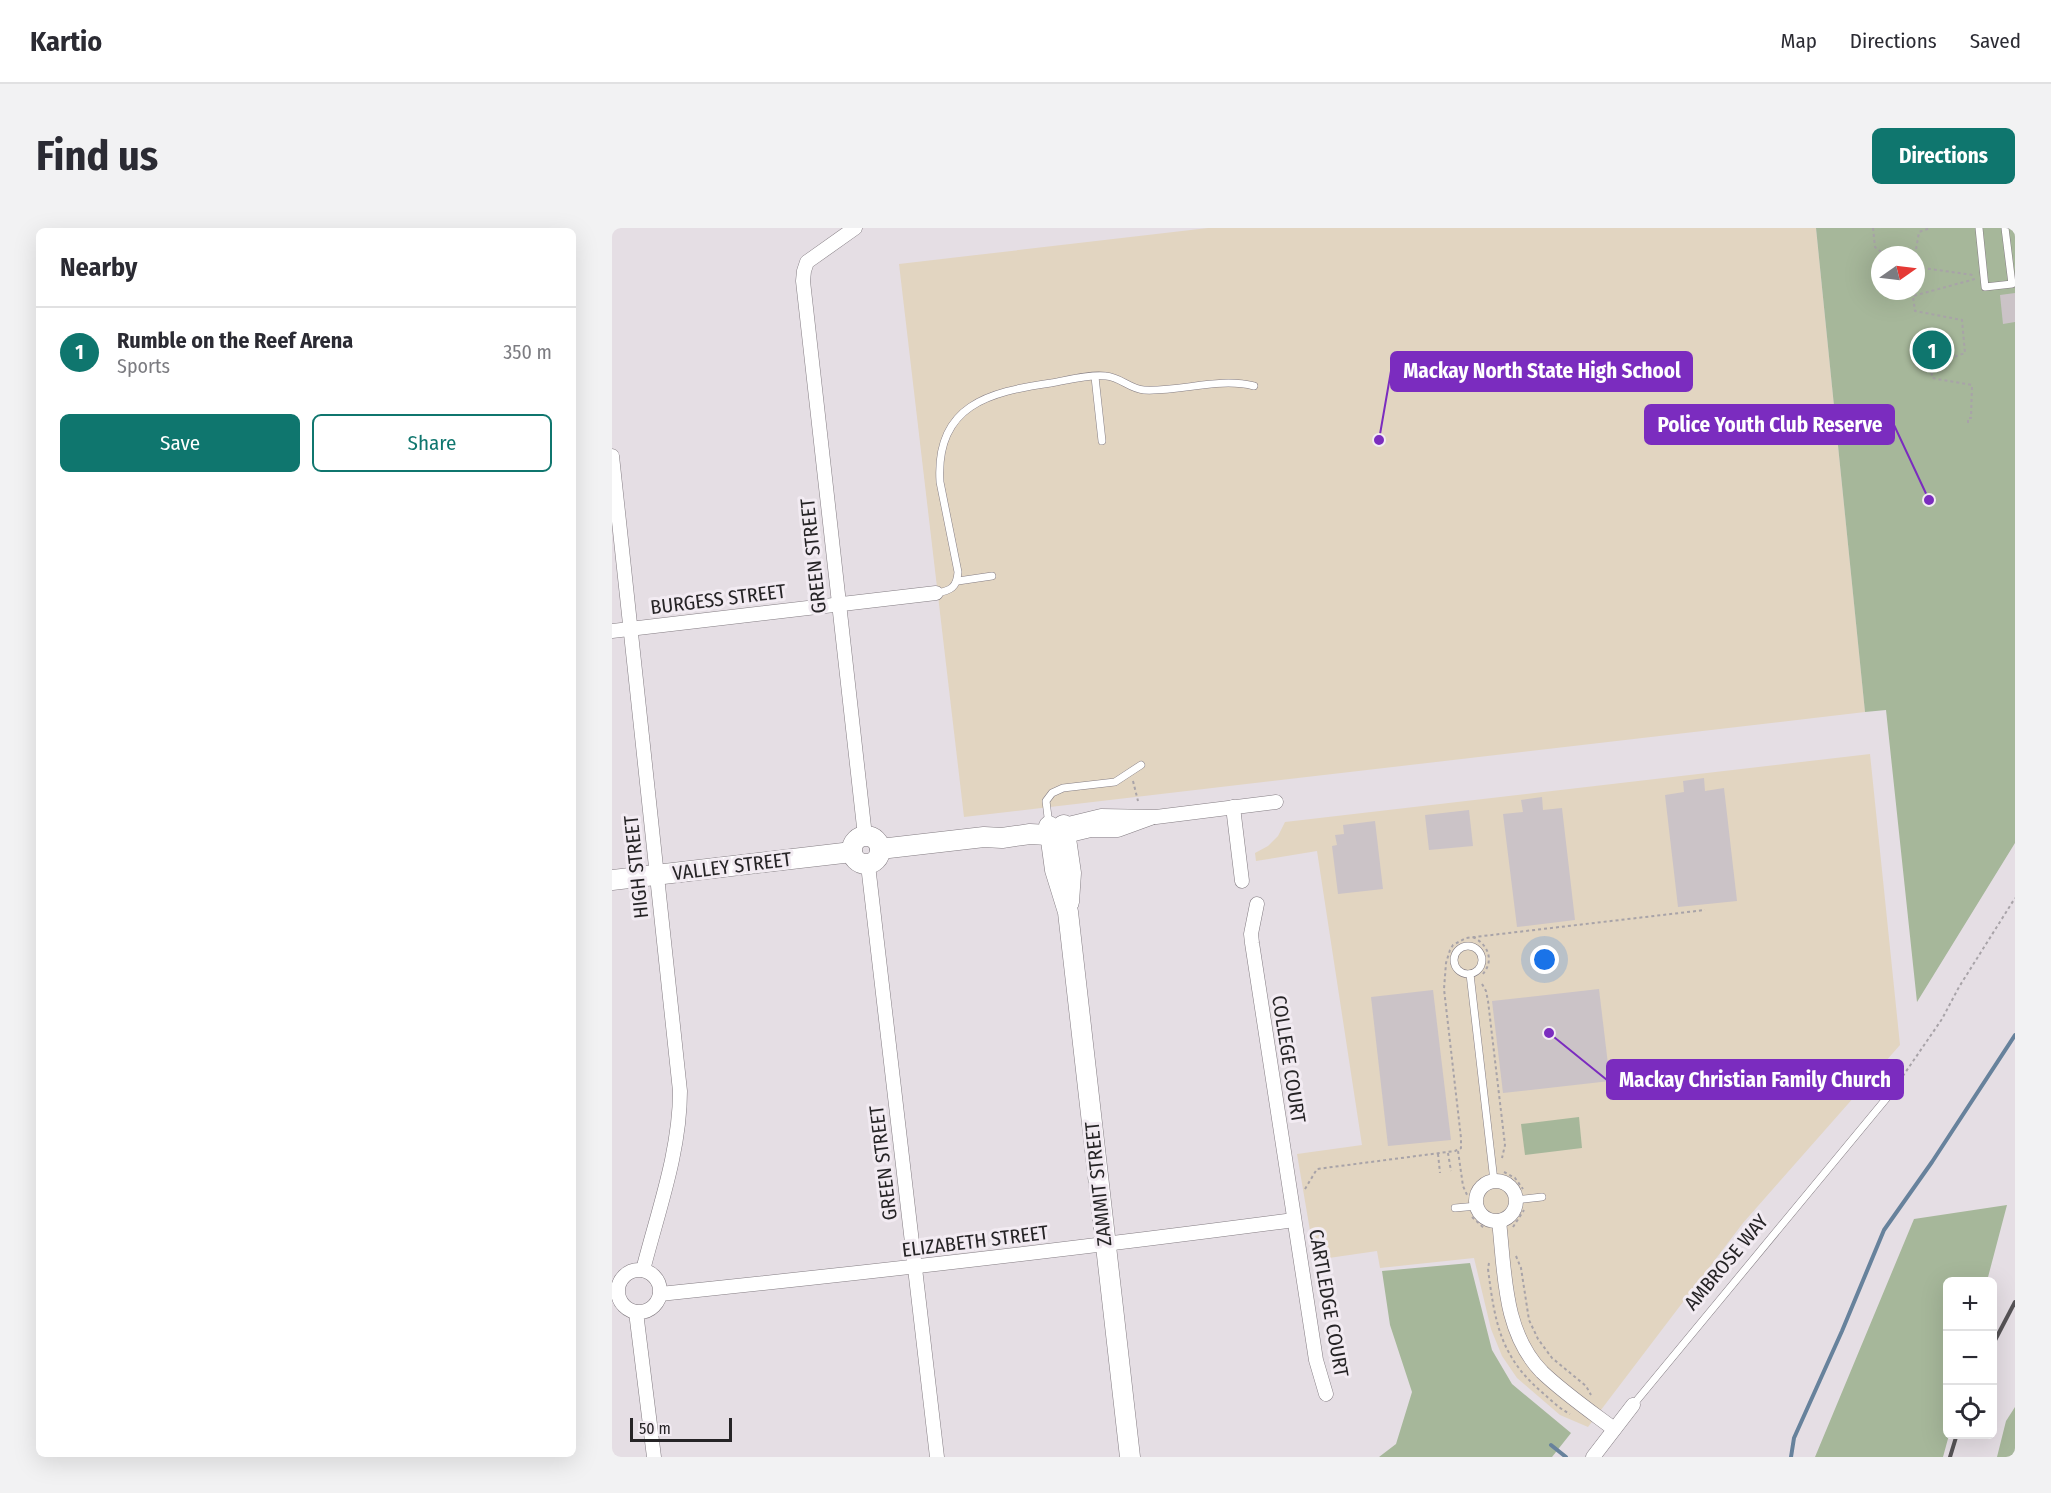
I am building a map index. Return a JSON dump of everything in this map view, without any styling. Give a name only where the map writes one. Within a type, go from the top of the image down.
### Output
[{"type":"street","name":"GREEN STREET","points":[[855,228],[814,255],[807,262],[804,271],[838,604],[865,836]]},
{"type":"street","name":"HIGH STREET","points":[[612,456],[680,1091],[680,1116],[676,1141],[643,1270]]},
{"type":"street","name":"BURGESS STREET","points":[[612,631],[936,593]]},
{"type":"street","points":[[880,849],[984,837],[1028,824],[1057,831],[1118,830],[1156,817],[1276,802]]},
{"type":"street","points":[[1233,807],[1242,881]]},
{"type":"street","name":"ZAMMIT STREET","points":[[1057,831],[1071,880],[1068,912],[1130,1457]]},
{"type":"street","points":[[865,836],[877,841],[880,849],[876,861],[868,865],[855,860],[852,852],[854,843],[865,836]]},
{"type":"street","name":"VALLEY STREET","points":[[612,880],[852,852]]},
{"type":"street","name":"GREEN STREET","points":[[868,865],[937,1457]]},
{"type":"street","name":"COLLEGE COURT","points":[[1257,904],[1251,933],[1252,944],[1294,1220]]},
{"type":"street","points":[[1494,1181],[1508,1184],[1521,1199],[1512,1214],[1499,1221],[1485,1217],[1477,1206],[1477,1196],[1481,1188],[1488,1182],[1494,1181]]},
{"type":"street","name":"ELIZABETH STREET","points":[[660,1293],[914,1268],[1294,1220]]},
{"type":"street","name":"CARTLEDGE COURT","points":[[1294,1220],[1316,1364],[1326,1394]]},
{"type":"street","points":[[1499,1221],[1510,1313],[1523,1346],[1542,1372],[1614,1429]]},
{"type":"street","points":[[643,1270],[654,1277],[660,1293],[650,1309],[636,1312],[627,1309],[615,1298],[620,1280],[625,1274],[643,1270]]},
{"type":"street","points":[[636,1312],[654,1457]]},
{"type":"street","name":"AMBROSE WAY","points":[[1593,1457],[1633,1405]]},
{"type":"lane","points":[[1979,228],[1985,287],[2012,284],[2005,228]]},
{"type":"lane","points":[[936,593],[949,591],[955,587],[958,580],[939,467],[946,438],[966,408],[1003,391],[1095,377],[1111,376],[1142,390],[1205,385],[1245,384],[1254,386]]},
{"type":"lane","points":[[1095,377],[1102,441]]},
{"type":"lane","points":[[958,580],[992,576]]},
{"type":"lane","points":[[1057,831],[1046,801],[1055,790],[1115,782],[1141,765]]},
{"type":"lane","points":[[1468,946],[1476,948],[1482,959],[1480,967],[1470,974],[1459,970],[1455,963],[1457,951],[1468,946]]},
{"type":"lane","points":[[1470,974],[1494,1181]]},
{"type":"lane","name":"AMBROSE WAY","points":[[1633,1405],[1890,1094]]},
{"type":"lane","points":[[1521,1199],[1542,1197]]},
{"type":"lane","points":[[1455,1208],[1477,1206]]},
{"type":"path","points":[[1873,228],[1875,246]]},
{"type":"path","points":[[1917,246],[1919,232],[1930,228]]},
{"type":"path","points":[[1925,268],[1974,275],[1975,279],[1925,293]]},
{"type":"path","points":[[1914,300],[1915,311],[1962,320],[1965,353],[1931,365],[1932,378],[1972,385],[1971,418],[1968,418],[1968,423]]},
{"type":"path","points":[[1129,773],[1135,785],[1138,801]]},
{"type":"path","points":[[1890,1094],[1942,1019],[1959,987],[2015,898]]},
{"type":"path","points":[[1473,937],[1484,945],[1489,955],[1488,967],[1480,980],[1487,993],[1491,1023],[1505,1145],[1501,1162]]},
{"type":"path","points":[[1448,1152],[1451,1172]]},
{"type":"path","points":[[1438,1154],[1440,1173]]},
{"type":"path","points":[[1501,1168],[1519,1182],[1524,1210],[1511,1233]]},
{"type":"path","points":[[1514,1252],[1520,1263],[1529,1320],[1538,1339],[1552,1358],[1587,1388],[1594,1400]]},
{"type":"shaded area","points":[[1208,228],[1816,228],[1865,712],[964,817],[899,264]]},
{"type":"shaded area","points":[[1870,754],[1900,1045],[1743,1223],[1588,1427],[1560,1415],[1517,1378],[1502,1356],[1491,1329],[1474,1258],[1380,1268],[1377,1251],[1315,1260],[1297,1154],[1362,1145],[1317,851],[1256,861],[1255,853],[1268,846],[1278,836],[1285,822]]},
{"type":"green space","points":[[1816,228],[2015,228],[2015,843],[1917,1002],[1886,710],[1865,712]]},
{"type":"green space","points":[[1579,1117],[1582,1148],[1525,1155],[1521,1124]]},
{"type":"green space","points":[[2007,1205],[1988,1277],[1943,1277],[1943,1439],[1948,1439],[1943,1457],[1815,1457],[1914,1219]]},
{"type":"green space","points":[[1470,1263],[1492,1350],[1512,1384],[1571,1433],[1552,1457],[1379,1457],[1396,1444],[1412,1392],[1390,1325],[1382,1271]]},
{"type":"green space","points":[[2015,1407],[2015,1457],[1997,1457],[2006,1421]]},
{"type":"building","points":[[2015,293],[2015,322],[2003,324],[2000,295]]},
{"type":"building","points":[[1704,778],[1705,791],[1724,788],[1737,901],[1678,907],[1665,795],[1684,792],[1683,781]]},
{"type":"building","points":[[1542,797],[1543,810],[1562,808],[1575,920],[1517,927],[1503,814],[1523,812],[1521,800]]},
{"type":"building","points":[[1469,810],[1473,846],[1429,850],[1425,815]]},
{"type":"building","points":[[1375,821],[1383,889],[1338,894],[1332,846],[1337,845],[1335,835],[1344,834],[1343,825]]},
{"type":"building","points":[[1599,989],[1610,1081],[1503,1093],[1492,1001]]},
{"type":"building","points":[[1433,990],[1451,1140],[1388,1146],[1371,997]]},
{"type":"waterway","points":[[1791,1457],[1794,1438],[1884,1230],[1932,1162],[2015,1035]]},
{"type":"waterway","points":[[1551,1445],[1566,1457]]},
{"type":"railway","points":[[1997,1336],[2015,1302]]},
{"type":"railway","points":[[1950,1457],[1955,1439]]},
{"type":"place","name":"Rumble on the Reef Arena","points":[[1932,350]]},
{"type":"place","name":"Mackay North State High School","points":[[1379,440]]},
{"type":"place","name":"Police Youth Club Reserve","points":[[1929,500]]},
{"type":"place","name":"Mackay Christian Family Church","points":[[1549,1033]]}]
